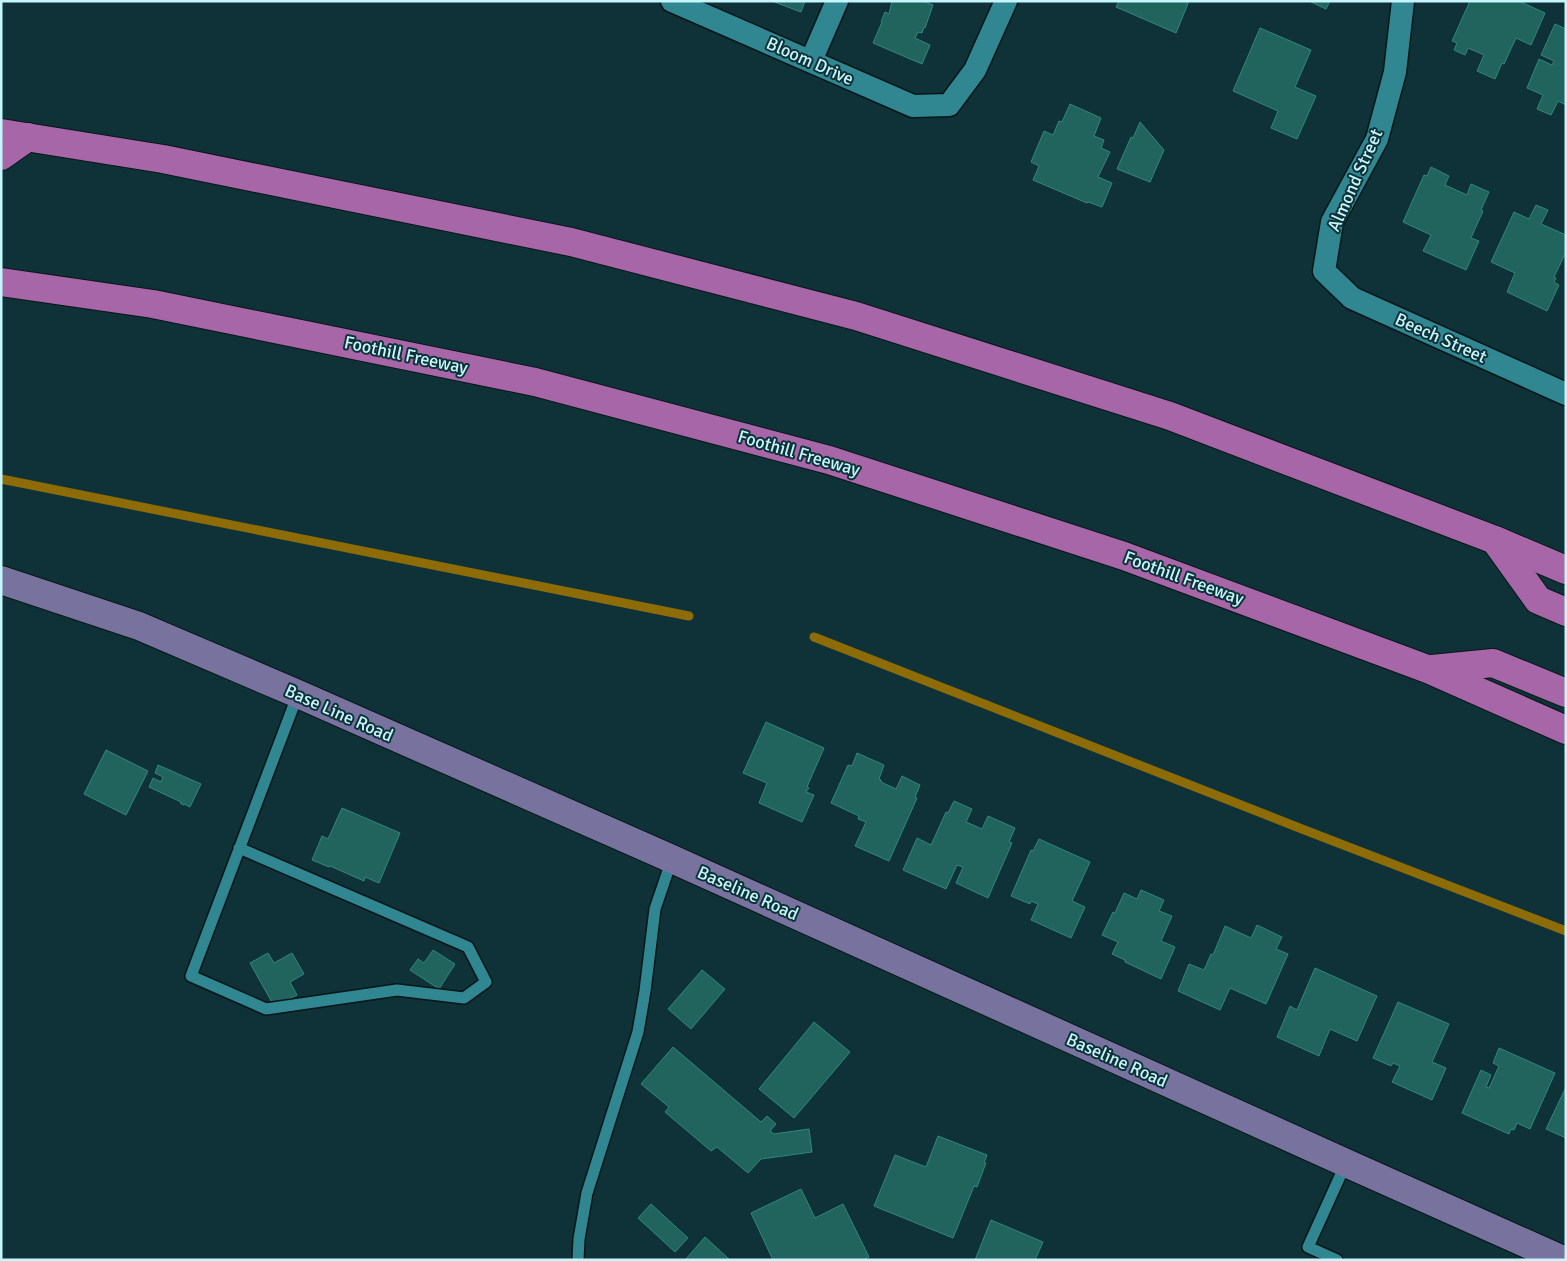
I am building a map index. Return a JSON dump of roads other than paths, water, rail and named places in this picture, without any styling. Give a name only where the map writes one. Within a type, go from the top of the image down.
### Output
[{"type":"highway","points":[[1,133],[173,161],[571,242],[856,316],[1170,416],[1495,540],[1566,570]]},
{"type":"highway","points":[[1,156],[28,137]]},
{"type":"highway","name":"Foothill Freeway","points":[[5,281],[154,304],[525,380],[829,460],[1124,556],[1430,670],[1566,730]]},
{"type":"highway","points":[[1495,540],[1538,600],[1566,612]]},
{"type":"highway","points":[[1430,670],[1493,663],[1566,693]]},
{"type":"main road","name":"Base Line Road","points":[[1,580],[138,626],[298,694],[672,859]]},
{"type":"main road","name":"Baseline Road","points":[[672,859],[1346,1163],[1529,1253],[1563,1260]]},
{"type":"street","name":"Bloom Drive","points":[[672,1],[913,106],[949,105],[975,70],[1006,1]]},
{"type":"street","points":[[812,61],[837,1]]},
{"type":"street","name":"Almond Street","points":[[1324,271],[1332,222],[1377,139],[1395,72],[1403,1]]},
{"type":"street","name":"Beech Street","points":[[1324,271],[1352,298],[1566,394]]},
{"type":"lane","points":[[239,848],[468,947],[486,982],[464,998],[397,990],[266,1010],[191,976],[239,848],[298,694]]},
{"type":"lane","points":[[578,1260],[579,1240],[587,1193],[638,1032],[655,909],[672,859]]},
{"type":"lane","points":[[1337,1260],[1308,1247],[1346,1163]]},
{"type":"waterway","points":[[1,479],[689,616]]},
{"type":"waterway","points":[[814,637],[1566,931]]}]
